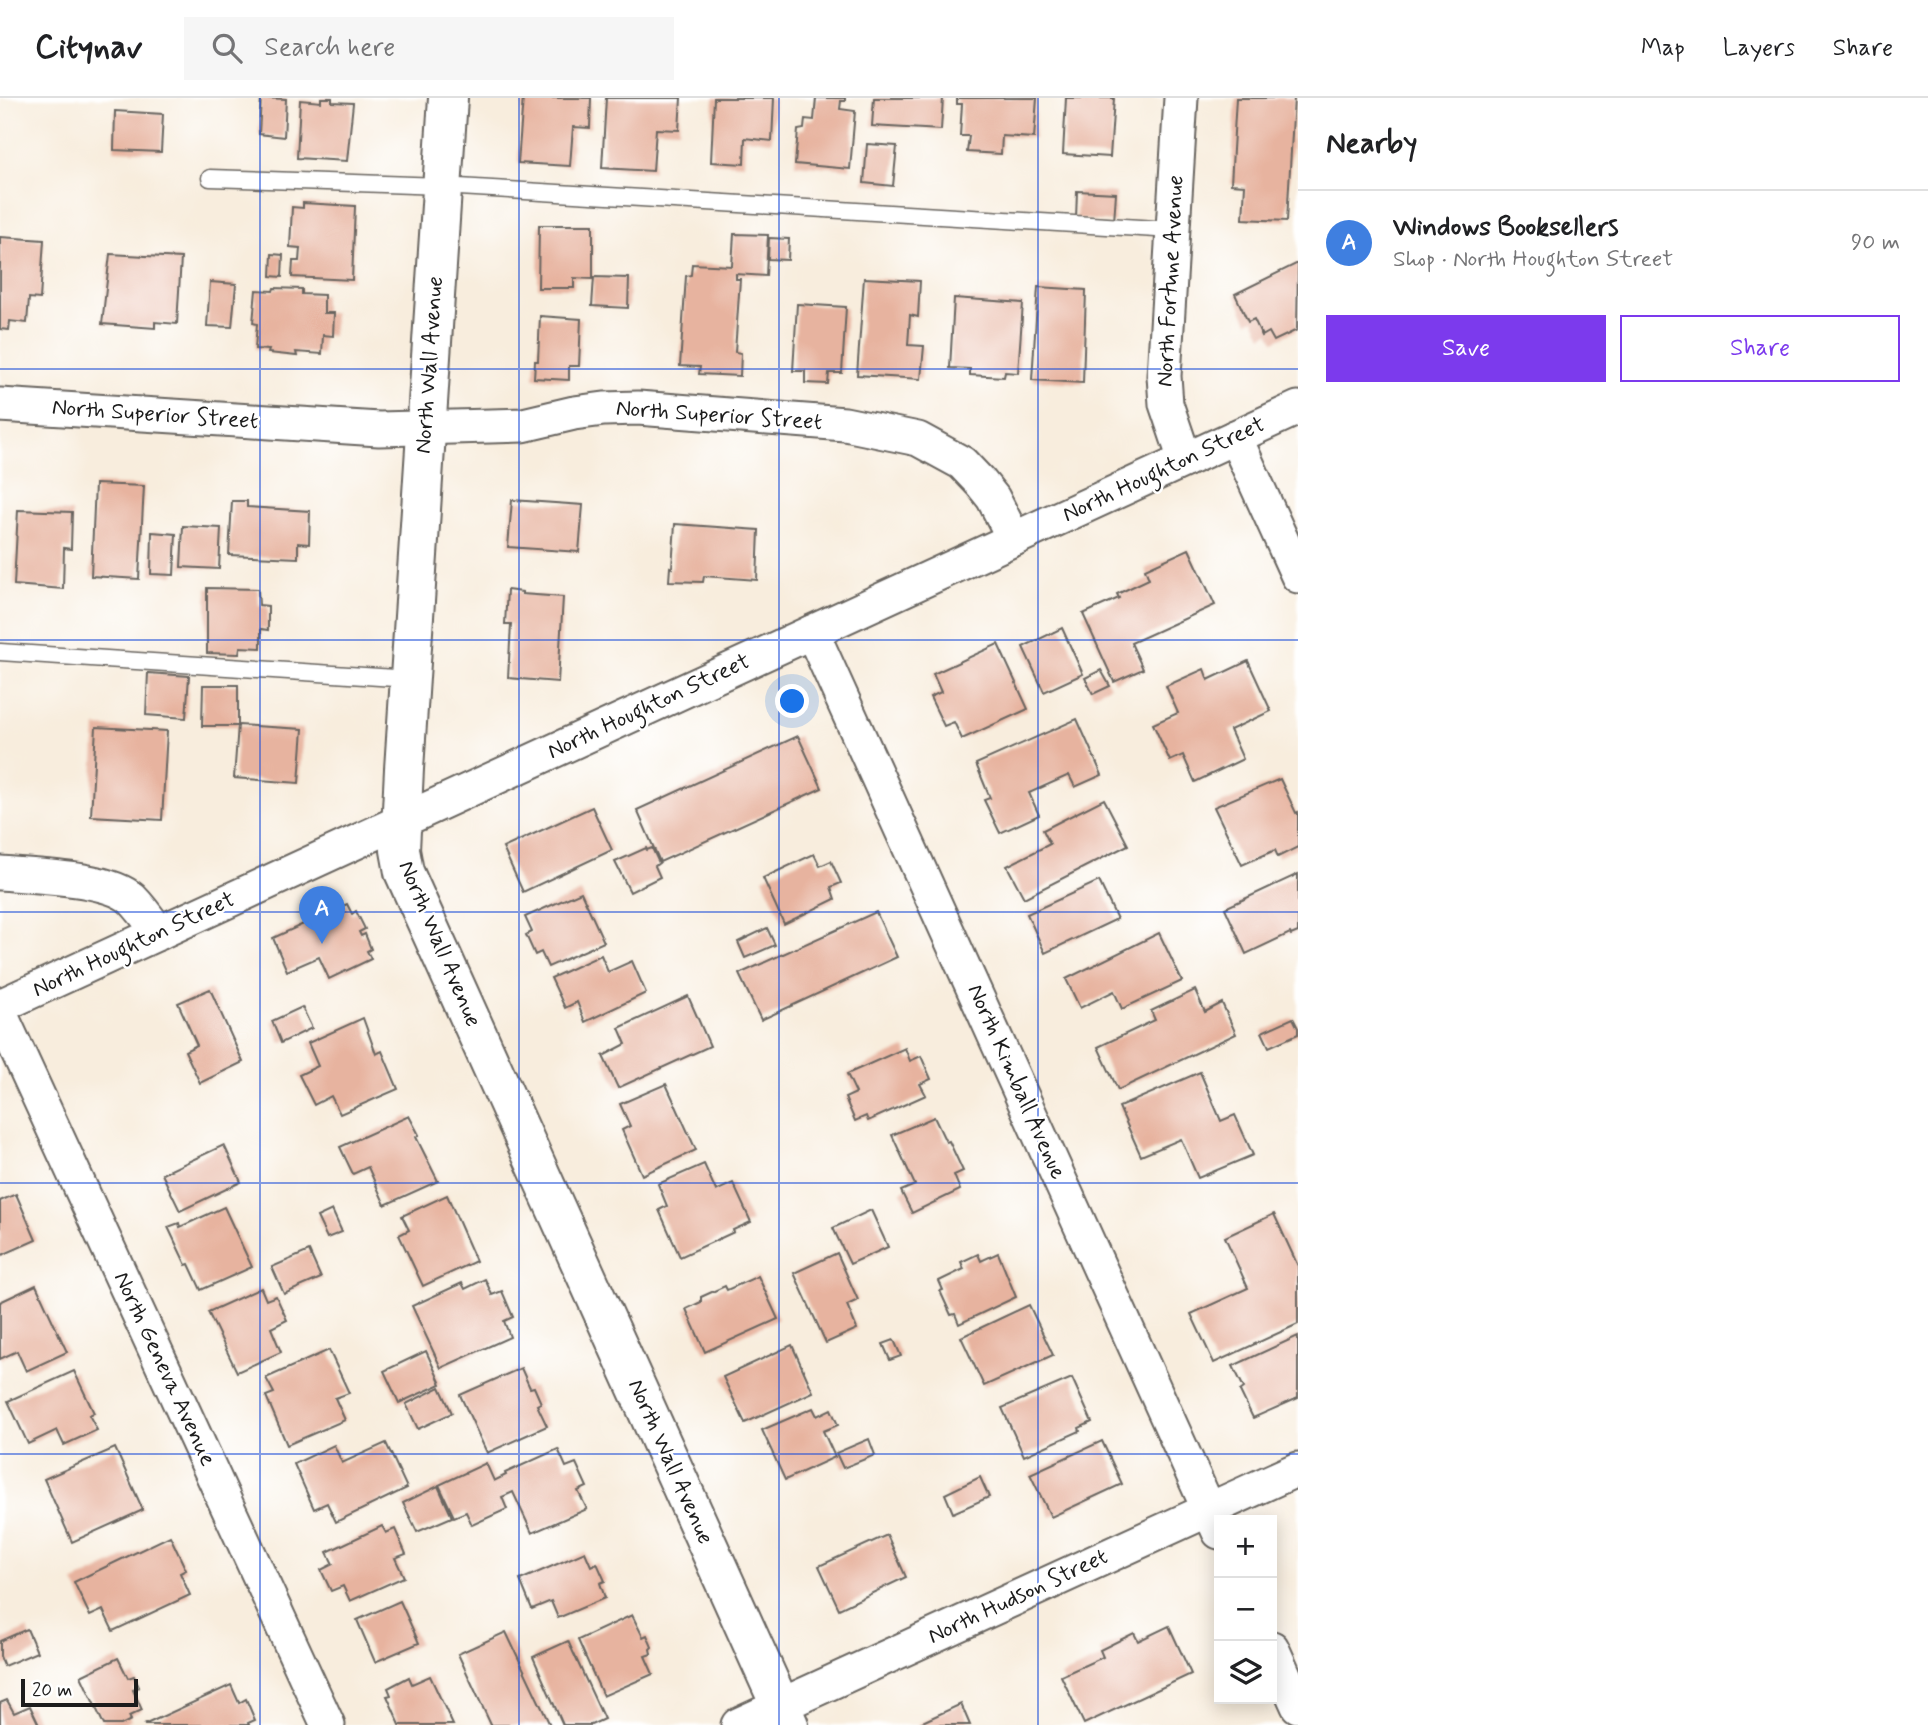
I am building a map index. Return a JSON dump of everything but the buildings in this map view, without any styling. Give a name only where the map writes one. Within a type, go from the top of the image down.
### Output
[{"type":"street","name":"North Wall Avenue","points":[[448,98],[400,850],[404,872],[784,1715]]},
{"type":"street","name":"North Fortune Avenue","points":[[1181,98],[1164,376],[1166,404],[1185,460]]},
{"type":"street","name":"North Superior Street","points":[[0,405],[379,429],[523,425],[574,413],[638,408],[845,424],[918,439],[962,463],[993,498],[1014,539]]},
{"type":"street","name":"North Houghton Street","points":[[0,1006],[1298,408]]},
{"type":"street","points":[[1235,437],[1298,576]]},
{"type":"street","name":"North Kimball Avenue","points":[[812,632],[1214,1521]]},
{"type":"street","points":[[0,873],[98,883],[117,890],[131,898],[159,933]]},
{"type":"street","name":"North Geneva Avenue","points":[[0,1013],[328,1725]]},
{"type":"street","name":"North Hudson Street","points":[[1224,1515],[1298,1469]]},
{"type":"street","name":"North Hudson Street","points":[[738,1725],[784,1715],[1214,1521]]},
{"type":"street","points":[[1277,1659],[1298,1706]]},
{"type":"lane","points":[[210,178],[442,186],[1173,230]]},
{"type":"lane","points":[[0,652],[410,679]]},
{"type":"place","name":"Windows Booksellers","points":[[322,944]]}]
